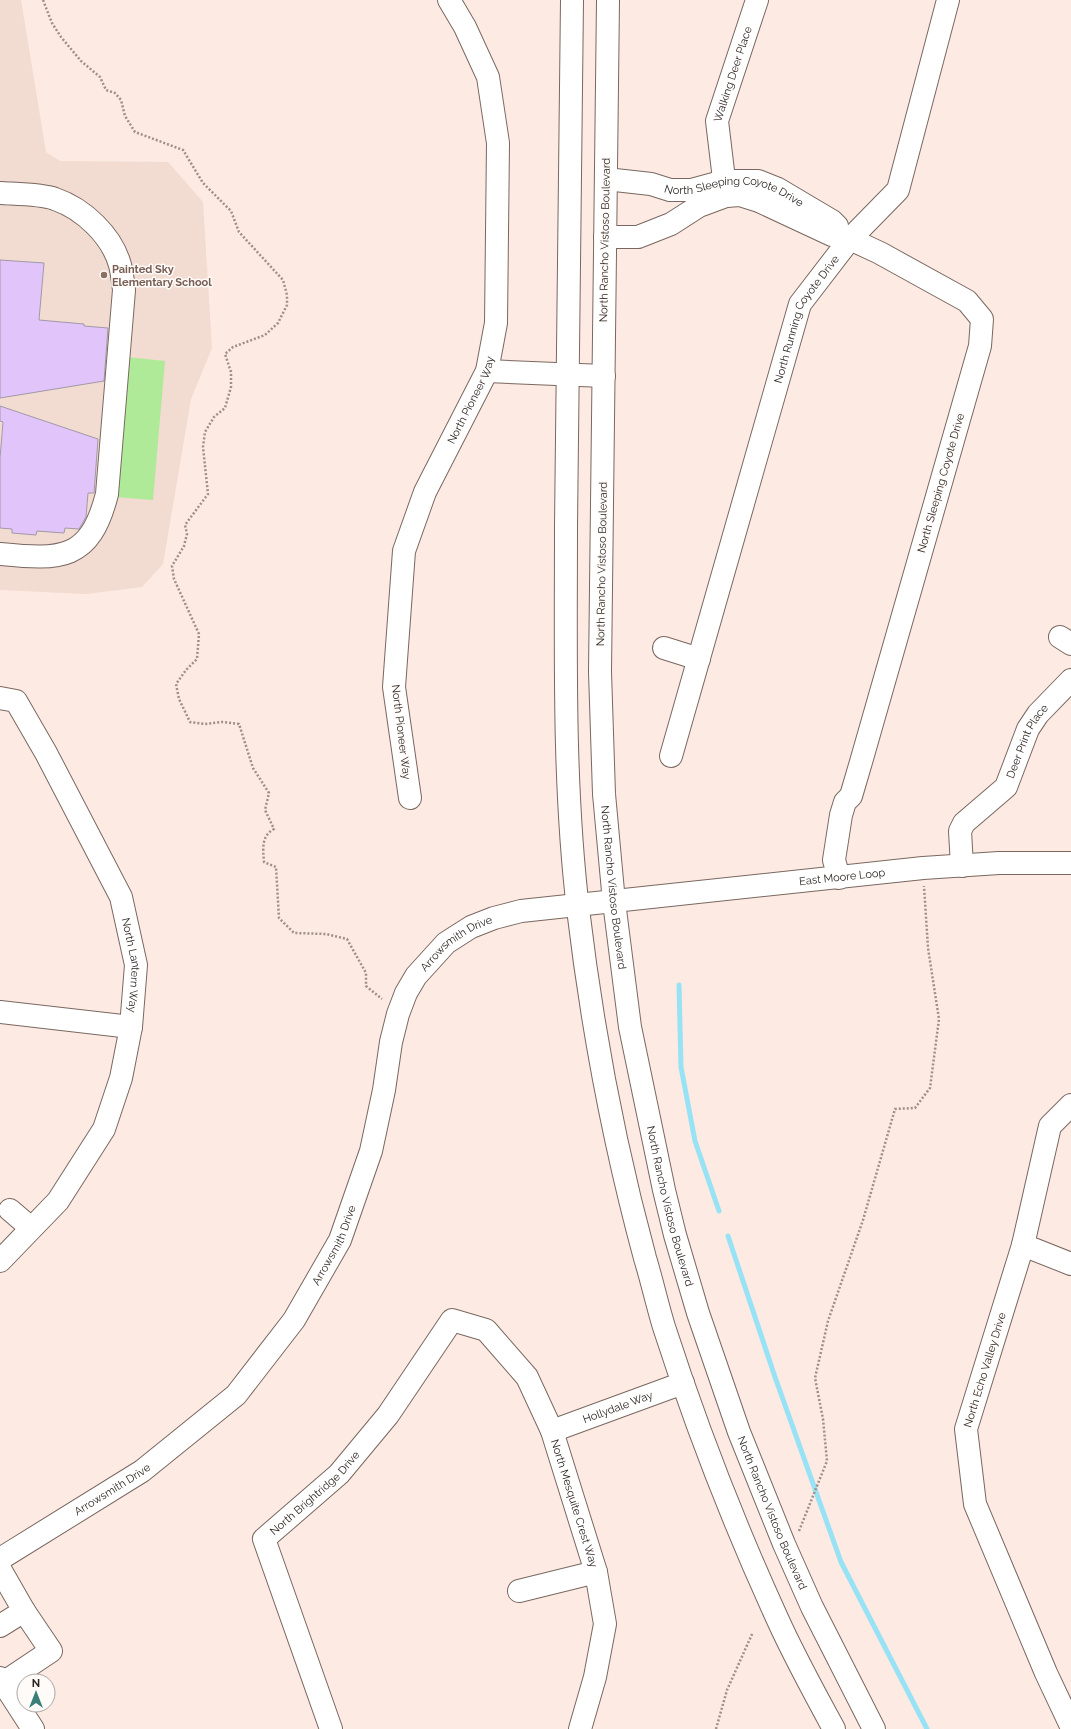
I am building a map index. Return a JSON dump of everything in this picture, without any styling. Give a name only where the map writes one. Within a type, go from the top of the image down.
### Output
[{"type":"street","name":"North Pioneer Way","points":[[410,798],[394,687],[404,551],[425,492],[486,372],[496,323],[498,143],[488,77],[465,27],[449,0]]},
{"type":"street","points":[[572,0],[571,224],[567,374],[567,759],[578,906],[594,1025],[614,1131],[630,1201],[663,1324],[720,1483],[777,1619],[834,1729]]},
{"type":"street","name":"North Rancho Vistoso Boulevard","points":[[608,0],[600,672],[604,794],[614,902],[630,1027],[666,1197],[698,1313],[739,1432],[784,1544],[812,1607],[874,1729]]},
{"type":"street","name":"Walking Deer Place","points":[[725,188],[717,121],[757,0]]},
{"type":"street","name":"North Running Coyote Drive","points":[[671,756],[800,304],[850,239],[898,190],[948,0]]},
{"type":"street","name":"North Sleeping Coyote Drive","points":[[606,179],[629,180],[651,184],[670,190],[725,188],[759,201],[832,235],[850,239],[880,253],[967,301],[982,319],[980,346],[851,796],[845,802],[834,860],[839,878]]},
{"type":"street","name":"North Sleeping Coyote Drive","points":[[605,238],[638,238],[671,224],[725,188]]},
{"type":"street","points":[[0,193],[54,198],[76,208],[95,224],[109,242],[120,264],[124,290],[107,494],[103,510],[93,532],[81,546],[63,555],[34,557],[0,554]]},
{"type":"street","points":[[486,372],[604,376]]},
{"type":"street","points":[[664,648],[699,659]]},
{"type":"street","name":"Deer Print Place","points":[[962,866],[960,831],[964,823],[1006,787],[1028,729],[1038,714],[1071,680]]},
{"type":"street","name":"North Lantern Way","points":[[0,1261],[58,1201],[104,1129],[121,1078],[131,1027],[136,965],[121,897],[46,753],[8,700]]},
{"type":"street","name":"East Moore Loop","points":[[578,906],[923,868],[1014,863],[1071,863]]},
{"type":"street","name":"Arrowsmith Drive","points":[[0,1559],[142,1471],[236,1395],[294,1320],[340,1240],[371,1151],[384,1090],[390,1042],[398,1014],[406,993],[416,976],[428,962],[446,943],[471,927],[494,918],[521,911],[578,906]]},
{"type":"street","points":[[0,1012],[131,1027]]},
{"type":"street","name":"North Echo Valley Drive","points":[[1071,1105],[1050,1126],[1023,1245],[966,1429],[975,1504],[1046,1673],[1071,1726]]},
{"type":"street","points":[[10,1210],[32,1228]]},
{"type":"street","points":[[1023,1245],[1071,1264]]},
{"type":"street","name":"North Mesquite Crest Way","points":[[452,1320],[486,1330],[527,1377],[552,1431],[596,1572],[605,1624],[595,1677],[580,1729]]},
{"type":"street","name":"North Brightridge Drive","points":[[331,1729],[264,1539],[339,1474],[388,1415],[452,1320]]},
{"type":"street","name":"Hollydale Way","points":[[552,1431],[684,1383]]},
{"type":"street","points":[[0,1568],[24,1611],[51,1651],[2,1680],[33,1729]]},
{"type":"street","points":[[519,1590],[596,1572]]},
{"type":"street","points":[[0,1626],[24,1611]]},
{"type":"path","points":[[43,0],[52,23],[61,37],[81,61],[100,77],[106,90],[115,93],[121,100],[125,116],[136,132],[183,150],[203,183],[231,212],[239,232],[283,280],[287,295],[286,305],[278,323],[265,335],[233,347],[225,354],[231,372],[231,387],[225,408],[214,417],[206,432],[203,447],[208,494],[185,525],[187,534],[184,546],[172,566],[174,579],[199,634],[197,659],[186,670],[176,684],[179,699],[190,722],[205,724],[222,722],[239,724],[254,768],[269,793],[265,810],[274,829],[269,832],[263,842],[264,862],[276,867],[279,918],[294,934],[326,934],[347,940],[366,973],[366,986],[382,999]]},
{"type":"path","points":[[797,1533],[813,1498],[827,1461],[823,1419],[815,1378],[828,1321],[863,1220],[895,1109],[915,1108],[930,1088],[939,1019],[928,948],[923,868]]},
{"type":"path","points":[[716,1729],[727,1690],[753,1632]]},
{"type":"shaded area","name":"Painted Sky Elementary School","points":[[0,0],[21,0],[46,152],[60,161],[168,162],[203,202],[212,348],[191,399],[163,564],[142,587],[86,594],[0,590]]},
{"type":"green space","points":[[127,357],[165,361],[153,500],[115,497]]},
{"type":"building","points":[[0,260],[44,263],[39,320],[84,324],[84,326],[108,328],[104,381],[0,398]]},
{"type":"building","points":[[0,406],[98,439],[94,493],[88,493],[86,517],[79,529],[65,528],[64,533],[37,531],[36,535],[12,533],[12,529],[0,528],[0,458],[3,422],[0,421]]},
{"type":"waterway","points":[[679,985],[681,1067],[695,1141],[719,1211]]},
{"type":"waterway","points":[[728,1236],[775,1377],[841,1562],[927,1729]]},
{"type":"place","name":"Painted Sky Elementary School","points":[[104,275]]}]
